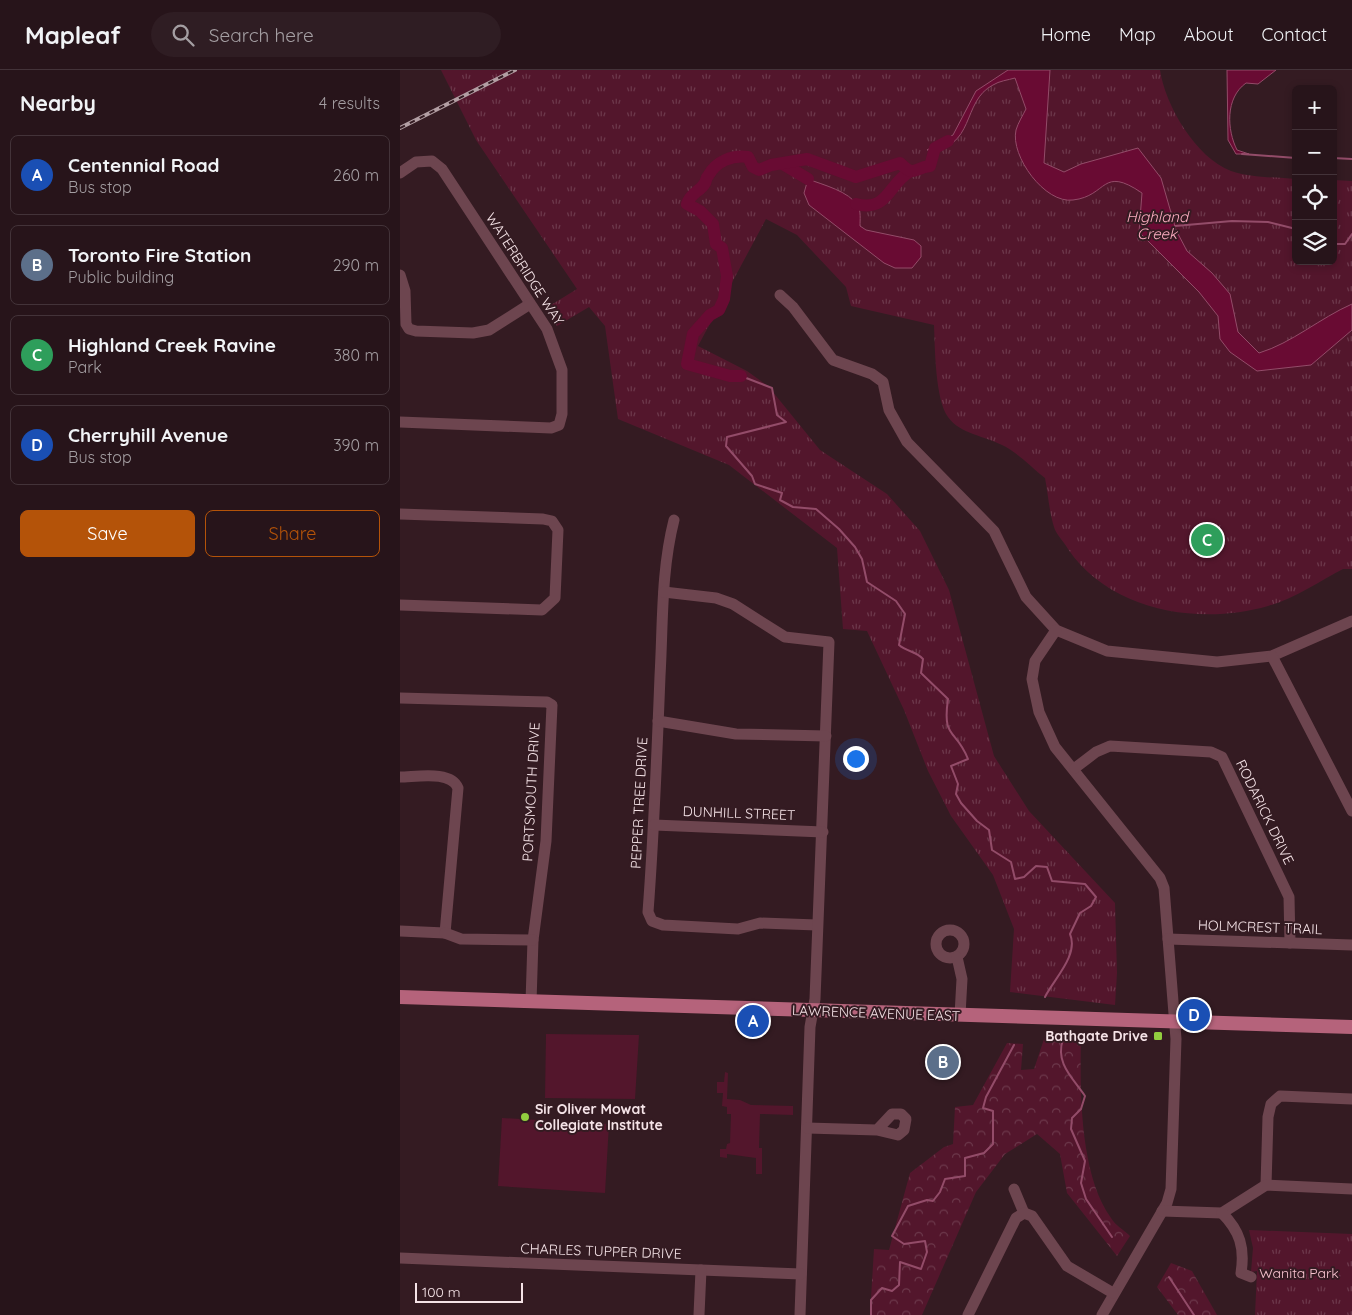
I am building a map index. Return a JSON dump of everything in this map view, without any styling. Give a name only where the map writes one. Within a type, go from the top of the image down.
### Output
[{"type":"main road","name":"LAWRENCE AVENUE EAST","points":[[400,997],[813,1012],[1352,1027]]},
{"type":"street","name":"WATERBRIDGE WAY","points":[[400,173],[416,162],[432,161],[442,169],[548,329],[562,370],[562,414],[559,425],[551,428],[400,422]]},
{"type":"street","points":[[400,275],[405,291],[406,324],[409,329],[416,331],[473,333],[489,330],[530,304]]},
{"type":"street","points":[[780,295],[793,307],[833,360],[872,374],[883,382],[889,410],[907,442],[994,531],[1026,597],[1056,630],[1107,651],[1217,662],[1272,656],[1352,621]]},
{"type":"street","points":[[400,514],[543,519],[552,521],[558,530],[555,598],[542,610],[400,605]]},
{"type":"street","name":"PEPPER TREE DRIVE","points":[[674,520],[668,547],[664,592],[654,825],[648,912],[652,921],[663,925],[738,929],[760,923],[818,924]]},
{"type":"street","points":[[664,592],[716,598],[733,604],[785,637],[828,642],[823,832],[813,1012],[810,1027],[808,1128],[800,1315]]},
{"type":"street","points":[[1056,630],[1035,661],[1032,680],[1039,712],[1055,747],[1075,768],[1160,878],[1164,888],[1176,1023],[1171,1189],[1162,1210],[1102,1315]]},
{"type":"street","points":[[1272,656],[1352,812]]},
{"type":"street","name":"PORTSMOUTH DRIVE","points":[[400,698],[547,702],[552,705],[546,841],[533,940],[531,1002]]},
{"type":"street","points":[[658,721],[736,734],[826,736]]},
{"type":"street","name":"RODARICK DRIVE","points":[[1075,768],[1096,752],[1110,746],[1212,752],[1222,758],[1289,897],[1290,943]]},
{"type":"street","points":[[400,777],[448,777],[455,781],[458,788],[445,933]]},
{"type":"street","name":"DUNHILL STREET","points":[[654,825],[823,832]]},
{"type":"street","points":[[400,931],[445,933],[461,939],[533,940]]},
{"type":"street","name":"HOLMCREST TRAIL","points":[[1168,939],[1352,945]]},
{"type":"street","points":[[956,957],[962,979],[960,1015]]},
{"type":"street","points":[[1266,1185],[1268,1117],[1271,1104],[1280,1096],[1352,1098]]},
{"type":"street","points":[[808,1128],[877,1130]]},
{"type":"street","points":[[1162,1210],[1222,1213],[1266,1185],[1352,1189]]},
{"type":"street","points":[[1014,1189],[1024,1213],[1032,1216],[1067,1266],[1113,1293]]},
{"type":"street","points":[[968,1315],[1016,1218],[1024,1213]]},
{"type":"street","points":[[1222,1213],[1238,1234],[1243,1246],[1241,1273],[1250,1277]]},
{"type":"street","name":"CHARLES TUPPER DRIVE","points":[[400,1258],[801,1274]]},
{"type":"street","points":[[699,1315],[701,1270]]},
{"type":"green space","points":[[441,70],[1160,70],[1168,99],[1175,114],[1194,143],[1206,155],[1231,171],[1255,176],[1292,179],[1292,265],[1337,265],[1337,180],[1352,181],[1352,569],[1343,569],[1297,594],[1268,606],[1241,612],[1214,614],[1185,613],[1158,608],[1132,600],[1107,587],[1086,570],[1056,532],[1051,515],[1045,478],[1008,448],[966,431],[953,423],[948,417],[940,398],[938,386],[934,325],[851,306],[846,287],[797,235],[766,219],[698,346],[747,371],[768,386],[820,450],[887,494],[920,531],[949,590],[994,756],[1029,811],[1115,903],[1117,973],[1115,1005],[1010,992],[1014,929],[993,875],[951,816],[928,771],[904,710],[867,631],[843,629],[837,548],[729,465],[618,419],[605,326],[589,307],[557,326],[546,308],[577,289],[476,140]]},
{"type":"green space","points":[[546,1034],[639,1035],[635,1099],[545,1098]]},
{"type":"green space","points":[[1045,1036],[1081,1036],[1082,1105],[1087,1155],[1100,1199],[1111,1218],[1130,1236],[1117,1256],[1067,1193],[1060,1154],[1037,1134],[1005,1154],[976,1192],[922,1315],[870,1315],[874,1249],[889,1250],[910,1173],[944,1147],[953,1144],[955,1107],[973,1105],[1007,1043],[1023,1044],[1021,1070],[1034,1069]]},
{"type":"green space","points":[[725,1072],[728,1073],[727,1099],[740,1100],[751,1105],[793,1106],[793,1115],[760,1114],[759,1148],[762,1148],[762,1174],[756,1174],[756,1158],[727,1154],[727,1158],[720,1157],[720,1149],[726,1149],[727,1144],[730,1143],[731,1114],[727,1114],[727,1107],[722,1106],[723,1093],[717,1093],[717,1082],[724,1082]]},
{"type":"green space","points":[[502,1118],[609,1124],[605,1193],[498,1186]]},
{"type":"green space","name":"Wanita Park","points":[[1249,1230],[1352,1234],[1352,1315],[1255,1315],[1257,1271],[1251,1272],[1253,1248]]},
{"type":"green space","points":[[1171,1263],[1192,1271],[1217,1315],[1178,1315],[1157,1287]]},
{"type":"water","name":"Highland Creek","points":[[1008,70],[1050,70],[1044,163],[1064,172],[1081,164],[1138,148],[1161,178],[1176,230],[1187,251],[1212,273],[1230,294],[1238,332],[1259,353],[1283,343],[1352,304],[1352,330],[1311,365],[1257,371],[1230,352],[1220,339],[1218,316],[1199,292],[1139,232],[1142,193],[1129,185],[1111,182],[1084,197],[1073,200],[1062,199],[1051,194],[1032,176],[1018,152],[1016,141],[1016,130],[1026,109],[1015,78],[995,84],[983,92],[976,102],[961,134],[953,142],[943,148],[927,150],[953,135],[976,91]]},
{"type":"water","points":[[1227,70],[1276,70],[1258,84],[1246,83],[1239,89],[1231,106],[1231,133],[1237,150],[1249,154],[1236,154],[1228,140]]},
{"type":"water","points":[[808,179],[842,192],[854,201],[860,210],[860,226],[866,230],[914,240],[921,246],[921,257],[912,268],[895,268],[884,263],[809,205],[804,193]]},
{"type":"waterway","points":[[741,376],[730,376],[687,364],[693,334],[710,315],[719,310],[724,299],[727,276],[722,248],[716,244],[713,224],[700,211],[687,204],[691,197],[703,186],[715,166],[730,158],[748,157],[753,167],[759,170],[771,165],[807,159],[856,177],[900,163],[905,168],[914,171],[930,166],[935,148],[948,141]]},
{"type":"waterway","points":[[1242,154],[1292,158]]},
{"type":"waterway","points":[[1337,158],[1352,159]]},
{"type":"waterway","points":[[783,164],[808,179]]},
{"type":"waterway","points":[[856,204],[867,205],[881,201],[902,177],[909,172]]},
{"type":"waterway","points":[[1175,226],[1232,221],[1268,222],[1292,228]]},
{"type":"waterway","points":[[1337,244],[1345,244],[1352,234]]},
{"type":"waterway","points":[[741,376],[772,388],[777,415],[786,422],[727,437],[726,446],[752,476],[755,484],[782,493],[780,500],[793,507],[816,509],[839,529],[855,547],[862,559],[867,582],[896,601],[905,614],[899,645],[923,659],[921,673],[948,699],[947,721],[949,728],[968,759],[951,766],[958,784],[956,794],[961,803],[977,821],[989,830],[992,850],[1011,862],[1015,879],[1024,877],[1036,866],[1047,867],[1052,881],[1085,884],[1096,897],[1091,906],[1080,913],[1070,934],[1072,942],[1068,958],[1045,997]]},
{"type":"waterway","points":[[1063,1039],[1061,1048],[1063,1063],[1085,1096],[1081,1109],[1072,1118],[1071,1129],[1085,1161],[1081,1183],[1086,1199],[1112,1237]]},
{"type":"waterway","points":[[871,1315],[871,1300],[882,1288],[892,1291],[899,1285],[900,1262],[921,1269],[927,1252],[925,1241],[904,1244],[892,1236],[908,1206],[927,1200],[933,1201],[940,1192],[945,1179],[965,1176],[965,1158],[984,1153],[993,1144],[993,1111],[983,1108],[986,1097],[1014,1045]]},
{"type":"waterway","points":[[1169,1277],[1194,1315]]},
{"type":"railway","points":[[400,128],[515,70]]},
{"type":"place","name":"Highland Creek Ravine","points":[[1207,540]]},
{"type":"place","name":"Cherryhill Avenue","points":[[1194,1015]]},
{"type":"place","name":"Centennial Road","points":[[753,1021]]},
{"type":"place","name":"Bathgate Drive","points":[[1158,1036]]},
{"type":"place","name":"Toronto Fire Station","points":[[943,1062]]},
{"type":"place","name":"Sir Oliver Mowat Collegiate Institute","points":[[525,1117]]}]
